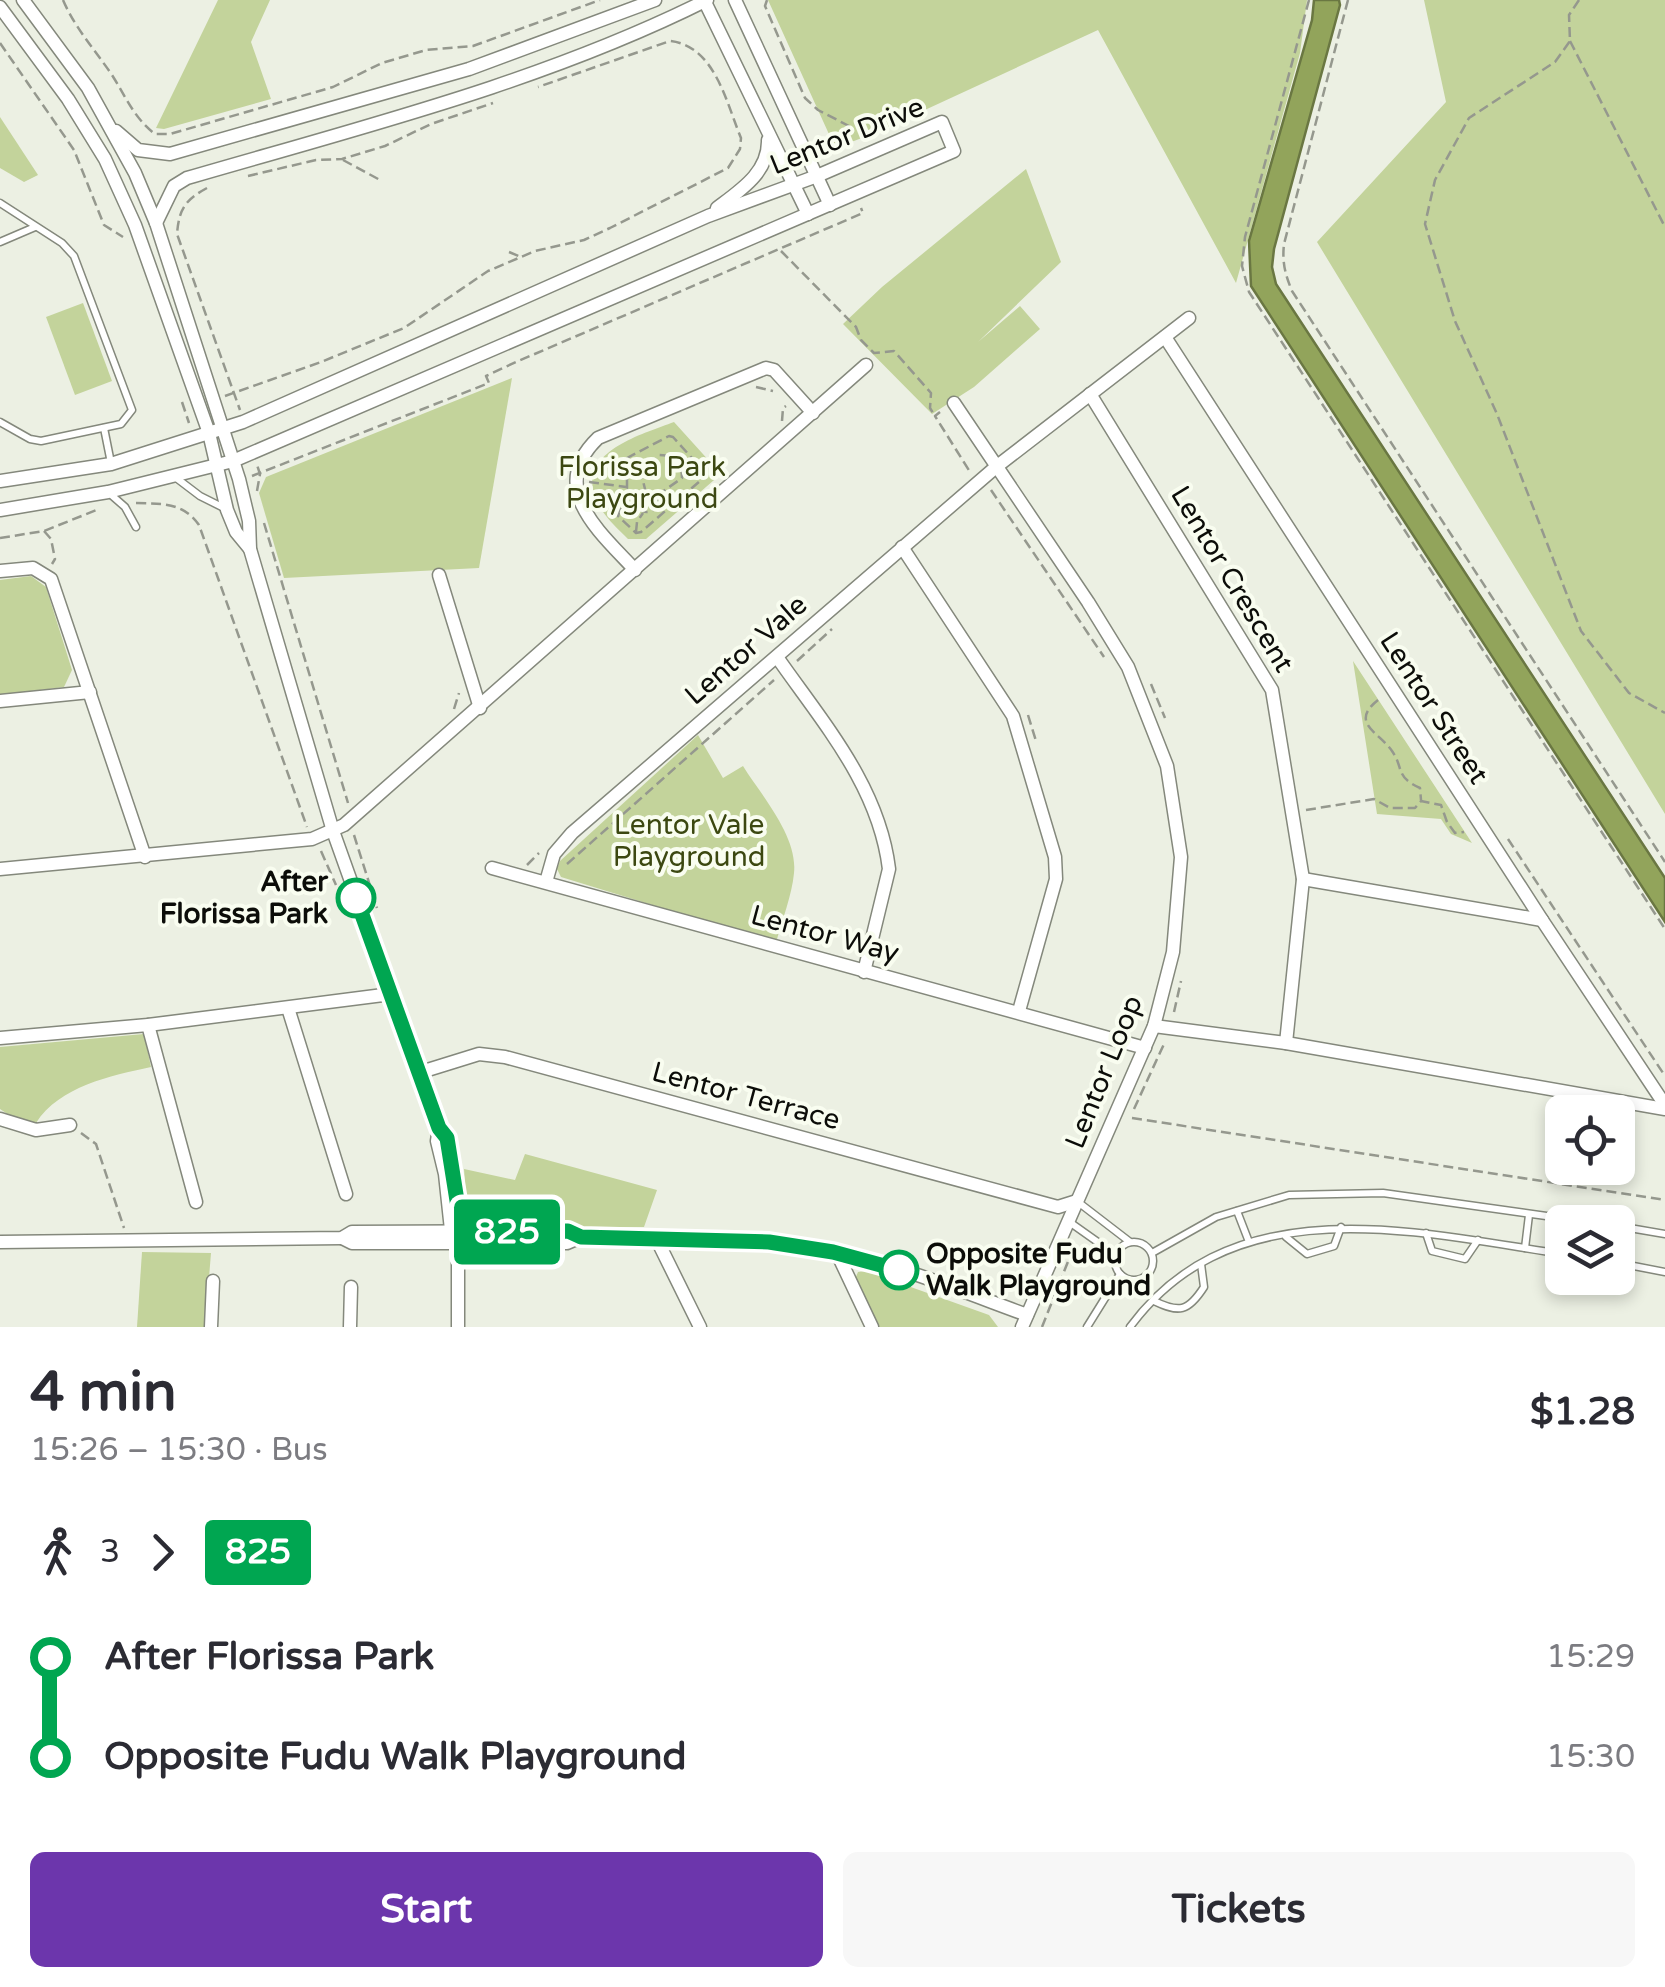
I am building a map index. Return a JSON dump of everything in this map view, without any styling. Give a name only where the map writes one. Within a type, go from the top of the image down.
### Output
[{"type":"street","points":[[23,0],[88,88],[135,173],[156,223],[216,431],[217,464],[227,510],[236,532],[250,549]]},
{"type":"street","points":[[110,126],[138,150],[170,154],[469,69],[655,0]]},
{"type":"street","points":[[156,223],[174,186],[187,178],[490,89],[612,44],[705,0],[808,214]]},
{"type":"street","points":[[735,0],[830,205]]},
{"type":"street","points":[[0,7],[68,99],[104,159],[135,226],[216,431],[233,461],[249,521],[250,549],[333,831],[439,1128],[437,1141],[458,1241],[458,1327]]},
{"type":"street","name":"Lentor Drive","points":[[0,482],[111,464],[216,431],[708,216],[817,176],[942,122],[954,151],[233,461]]},
{"type":"street","points":[[708,216],[760,170],[768,156],[768,132]]},
{"type":"street","points":[[996,467],[1189,318]]},
{"type":"street","name":"Lentor Street","points":[[1164,337],[1665,1107]]},
{"type":"street","points":[[0,869],[312,839],[333,831],[350,821],[480,708],[866,365]]},
{"type":"street","points":[[635,570],[579,504],[577,480],[586,449],[598,438],[766,368],[774,370],[812,413]]},
{"type":"street","name":"Lentor Crescent","points":[[1090,394],[1269,683],[1304,879],[1286,1042]]},
{"type":"street","name":"Lentor Loop","points":[[954,403],[1128,667],[1167,766],[1180,857],[1173,952],[1154,1026],[1024,1321]]},
{"type":"street","points":[[0,510],[156,482],[233,461]]},
{"type":"street","name":"Lentor Vale","points":[[551,878],[554,854],[572,833],[996,467]]},
{"type":"street","points":[[902,547],[1013,716],[1055,857],[1056,879],[1019,1011]]},
{"type":"street","points":[[0,571],[33,568],[52,579],[145,857]]},
{"type":"street","points":[[439,575],[480,708]]},
{"type":"street","points":[[777,657],[853,764],[868,793],[886,852],[889,869],[864,972]]},
{"type":"street","points":[[0,702],[90,692]]},
{"type":"street","name":"Lentor Way","points":[[492,868],[551,878],[864,972],[1145,1048]]},
{"type":"street","points":[[1304,879],[1542,920]]},
{"type":"street","points":[[0,1038],[148,1026],[390,994]]},
{"type":"street","points":[[288,1008],[346,1194]]},
{"type":"street","points":[[148,1026],[196,1202]]},
{"type":"street","name":"Lentor Street","points":[[1154,1026],[1286,1042],[1665,1107]]},
{"type":"street","name":"Lentor Terrace","points":[[421,1072],[479,1054],[505,1057],[1058,1207]]},
{"type":"street","points":[[0,1119],[36,1130],[70,1125]]},
{"type":"street","points":[[1068,1221],[1058,1207],[1077,1201]]},
{"type":"street","points":[[0,1242],[342,1238],[352,1243],[567,1243],[581,1237],[769,1242],[838,1253],[899,1270],[1024,1321]]},
{"type":"street","points":[[657,1240],[700,1327]]},
{"type":"street","points":[[838,1253],[872,1327]]},
{"type":"street","points":[[210,1327],[213,1282]]},
{"type":"street","points":[[350,1327],[351,1287]]},
{"type":"lane","points":[[0,203],[70,249],[132,410],[126,420],[104,428],[41,441],[0,422]]},
{"type":"lane","points":[[0,242],[36,226]]},
{"type":"lane","points":[[104,428],[111,464]]},
{"type":"lane","points":[[176,477],[227,510]]},
{"type":"lane","points":[[108,492],[122,503],[136,527]]},
{"type":"lane","points":[[1152,1253],[1216,1216],[1289,1195],[1384,1193],[1545,1217]]},
{"type":"lane","points":[[1077,1201],[1130,1242],[1143,1244],[1152,1253],[1152,1266],[1145,1277],[1132,1280],[1120,1274]]},
{"type":"lane","points":[[1237,1210],[1249,1242]]},
{"type":"lane","points":[[1525,1248],[1529,1215]]},
{"type":"lane","points":[[1068,1221],[1116,1256],[1120,1274],[1088,1326]]},
{"type":"lane","points":[[1286,1236],[1308,1254],[1334,1246],[1341,1226]]},
{"type":"lane","points":[[1130,1327],[1179,1277],[1249,1242],[1341,1226],[1425,1232],[1545,1252]]},
{"type":"lane","points":[[1635,1229],[1665,1234]]},
{"type":"lane","points":[[1425,1232],[1432,1251],[1465,1259],[1478,1240]]},
{"type":"lane","points":[[1116,1256],[1130,1242]]},
{"type":"lane","points":[[1154,1301],[1173,1310],[1183,1308],[1204,1287],[1200,1264]]},
{"type":"lane","points":[[1635,1266],[1665,1272]]},
{"type":"path","points":[[63,0],[139,122],[154,134],[170,134],[334,87],[382,64],[426,50],[473,46],[600,0]]},
{"type":"path","points":[[768,0],[765,6],[805,98],[818,110],[849,126],[838,149]]},
{"type":"path","points":[[1309,0],[1245,236],[1242,266],[1249,292],[1665,929]]},
{"type":"path","points":[[1348,0],[1284,244],[1285,275],[1665,862]]},
{"type":"path","points":[[1580,0],[1569,15],[1570,40],[1665,227]]},
{"type":"path","points":[[1570,40],[1555,62],[1468,118],[1434,180],[1426,224],[1455,321],[1497,414],[1581,631],[1629,693],[1665,713]]},
{"type":"path","points":[[213,185],[191,197],[179,210],[176,234],[234,392],[404,328],[488,271],[597,234],[728,168],[740,149],[741,138],[709,63],[694,48],[670,42],[524,92]]},
{"type":"path","points":[[0,43],[74,150],[104,224],[132,242]]},
{"type":"path","points":[[248,176],[316,160],[342,159],[385,146],[432,124],[506,98]]},
{"type":"path","points":[[342,159],[380,180]]},
{"type":"path","points":[[256,496],[260,474],[489,383],[486,376],[516,362],[863,212]]},
{"type":"path","points":[[780,250],[856,327],[861,340],[874,354],[894,352],[931,393],[930,408],[935,416]]},
{"type":"path","points":[[509,252],[520,258]]},
{"type":"path","points":[[754,386],[774,391]]},
{"type":"path","points":[[179,392],[184,411]]},
{"type":"path","points":[[783,402],[783,408]]},
{"type":"path","points":[[670,434],[700,467],[700,480],[636,533],[618,516],[627,488],[629,454],[670,434]]},
{"type":"path","points":[[653,444],[658,455]]},
{"type":"path","points":[[674,456],[680,444]]},
{"type":"path","points":[[655,497],[682,478],[682,463],[674,456],[658,455]]},
{"type":"path","points":[[646,493],[642,477],[658,455]]},
{"type":"path","points":[[588,482],[627,488]]},
{"type":"path","points":[[990,489],[1111,668]]},
{"type":"path","points":[[646,493],[655,497]]},
{"type":"path","points":[[644,512],[637,502],[646,493]]},
{"type":"path","points":[[636,533],[644,512],[654,509],[655,497]]},
{"type":"path","points":[[0,538],[44,531],[122,503],[170,504],[190,512],[312,839],[339,892]]},
{"type":"path","points":[[262,514],[346,791],[350,821]]},
{"type":"path","points":[[44,531],[52,539],[56,559]]},
{"type":"path","points":[[551,878],[783,672]]},
{"type":"path","points":[[1292,812],[1374,798],[1390,808],[1415,808],[1421,801],[1420,788],[1404,778],[1393,752],[1374,735],[1366,720],[1366,712],[1378,700]]},
{"type":"path","points":[[1421,801],[1440,805],[1450,828],[1455,833],[1464,832]]},
{"type":"path","points":[[1170,1028],[1130,1118],[1665,1200]]},
{"type":"path","points":[[70,1125],[96,1144],[125,1230]]},
{"type":"path","points":[[1042,1327],[1080,1230]]},
{"type":"green space","points":[[218,0],[270,0],[251,42],[271,99],[156,128]]},
{"type":"green space","points":[[768,0],[1307,0],[1300,53],[1236,283],[1098,30],[875,133],[833,143]]},
{"type":"green space","points":[[1424,0],[1665,0],[1665,814],[1317,242],[1446,102]]},
{"type":"green space","points":[[0,117],[38,175],[24,182],[0,168]]},
{"type":"green space","points":[[1026,169],[1061,262],[978,342],[1020,306],[1040,329],[974,387],[932,414],[843,324],[882,287]]},
{"type":"green space","points":[[83,303],[112,381],[75,395],[46,317]]},
{"type":"green space","points":[[512,378],[479,568],[284,578],[259,493],[266,477]]},
{"type":"green space","name":"Florissa Park Playground","points":[[674,422],[721,474],[646,539],[628,539],[601,509],[593,490],[593,475],[600,461],[626,441]]},
{"type":"green space","points":[[31,576],[46,587],[72,670],[64,687],[0,695],[0,580]]},
{"type":"green space","points":[[1353,661],[1472,843],[1451,834],[1441,819],[1377,814]]},
{"type":"green space","name":"Lentor Vale Playground","points":[[698,735],[723,778],[743,766],[777,816],[790,845],[793,881],[776,943],[561,877],[557,869],[560,861]]},
{"type":"green space","points":[[144,1034],[151,1067],[72,1091],[46,1110],[36,1123],[18,1121],[0,1109],[0,1047]]},
{"type":"green space","points":[[525,1154],[657,1190],[644,1227],[468,1227],[464,1169],[515,1180]]},
{"type":"green space","points":[[142,1252],[211,1253],[205,1327],[137,1327]]},
{"type":"green space","points":[[866,1271],[989,1315],[998,1327],[875,1327],[855,1279],[858,1272]]},
{"type":"shaded area","points":[[1314,0],[1339,0],[1340,5],[1274,249],[1272,267],[1276,284],[1665,878],[1665,922],[1251,286],[1249,241],[1312,20]]},
{"type":"bus line","name":"825","points":[[356,898],[439,1128],[447,1138],[462,1232],[568,1231],[581,1237],[769,1242],[833,1252],[899,1270]]},
{"type":"place","name":"After Florissa Park","points":[[356,898]]},
{"type":"place","name":"Opposite Fudu Walk Playground","points":[[899,1270]]}]
